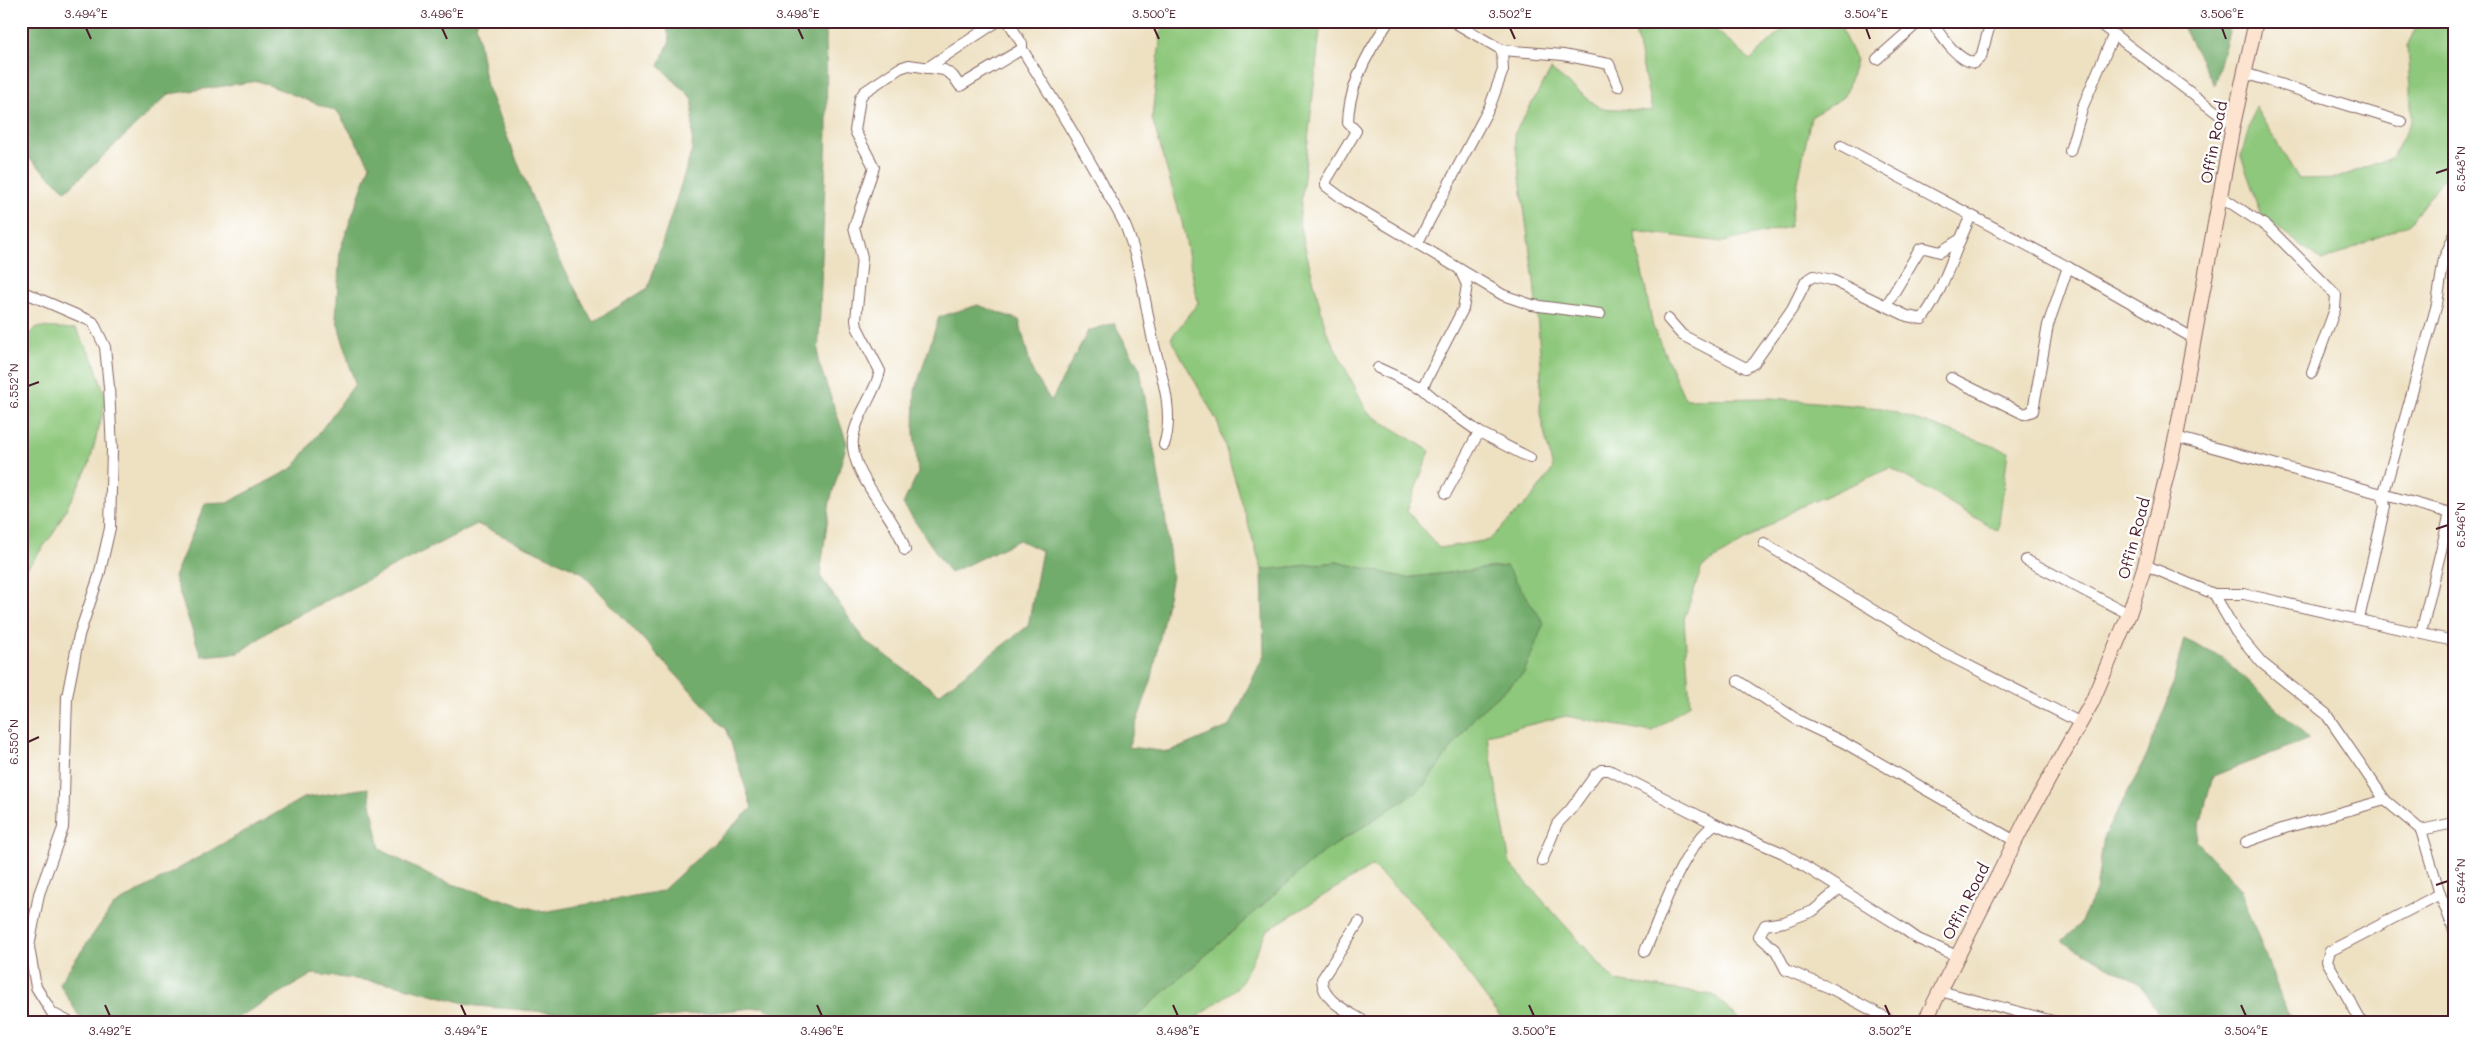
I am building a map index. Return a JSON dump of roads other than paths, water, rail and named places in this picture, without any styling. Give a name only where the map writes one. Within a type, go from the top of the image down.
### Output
[{"type":"street","points":[[927,68],[998,21]]},
{"type":"street","points":[[1008,21],[1022,44],[1022,50],[1075,134],[1127,229],[1142,279],[1153,342],[1166,386],[1166,412],[1169,429],[1164,445]]},
{"type":"street","points":[[1389,21],[1355,84],[1348,105],[1348,124],[1356,131],[1326,181],[1326,186],[1346,201],[1503,295],[1532,305],[1600,314]]},
{"type":"street","points":[[1452,21],[1502,50],[1563,55],[1610,64],[1618,86]]},
{"type":"street","points":[[1877,59],[1920,21]]},
{"type":"street","points":[[1931,21],[1948,44],[1969,62],[1974,63],[1981,57],[1992,21]]},
{"type":"street","points":[[2096,21],[2234,125]]},
{"type":"street","name":"Offin Road","points":[[1924,1023],[2016,841],[2092,702],[2129,614],[2145,565],[2176,437],[2220,196],[2256,21]]},
{"type":"street","points":[[2070,151],[2083,106],[2114,36]]},
{"type":"street","points":[[905,550],[898,533],[875,498],[853,452],[853,438],[856,426],[880,371],[857,326],[862,257],[854,227],[874,167],[855,131],[860,98],[864,92],[909,64],[944,70],[953,76],[960,86],[1022,50]]},
{"type":"street","points":[[1417,244],[1490,106],[1503,70],[1502,50]]},
{"type":"street","points":[[2244,73],[2402,122]]},
{"type":"street","points":[[1841,146],[2068,266],[2193,338]]},
{"type":"street","points":[[2220,196],[2269,228],[2336,296],[2336,309],[2312,373]]},
{"type":"street","points":[[1668,319],[1682,336],[1746,368],[1754,363],[1792,309],[1806,281],[1814,276],[1832,280],[1907,316],[1922,319],[1950,264],[1971,216]]},
{"type":"street","points":[[2359,619],[2384,506],[2383,496],[2437,304],[2444,258],[2454,236]]},
{"type":"street","points":[[1886,306],[1920,249],[1925,248],[1940,252],[1959,240]]},
{"type":"street","points":[[1950,378],[2024,414],[2033,411],[2048,324],[2068,266]]},
{"type":"street","points":[[1422,388],[1462,309],[1467,285],[1460,269]]},
{"type":"street","points":[[21,291],[93,322],[105,347],[109,387],[112,450],[110,528],[98,576],[79,635],[67,697],[64,828],[39,894],[29,947],[36,987],[52,1013],[71,1023]]},
{"type":"street","points":[[1378,368],[1422,388],[1445,408],[1479,432],[1530,458]]},
{"type":"street","points":[[1446,493],[1479,432]]},
{"type":"street","points":[[2176,437],[2383,496],[2452,513],[2421,633]]},
{"type":"street","points":[[1764,543],[1938,650],[2081,722]]},
{"type":"street","points":[[2026,560],[2129,614]]},
{"type":"street","points":[[2145,565],[2214,594],[2244,594],[2454,641]]},
{"type":"street","points":[[2214,594],[2236,632],[2262,663],[2326,714],[2385,800],[2421,830],[2440,894],[2454,930]]},
{"type":"street","points":[[1738,681],[1798,721],[1843,742],[2016,841]]},
{"type":"street","points":[[1542,861],[1557,824],[1571,809],[1596,774],[1602,770],[1609,770],[1662,795],[1714,824],[1783,853],[1909,934],[1957,956]]},
{"type":"street","points":[[2246,842],[2285,828],[2385,800]]},
{"type":"street","points":[[2421,830],[2454,822]]},
{"type":"street","points":[[1645,951],[1683,865],[1702,835],[1714,824]]},
{"type":"street","points":[[1839,889],[1813,911],[1784,922],[1764,925],[1759,936],[1776,951],[1786,970],[1830,988],[1838,995],[1896,1023]]},
{"type":"street","points":[[2362,1023],[2327,961],[2330,951],[2440,894]]},
{"type":"street","points":[[1359,922],[1322,979],[1322,988],[1331,999],[1367,1023]]},
{"type":"street","points":[[1940,991],[2060,1023]]}]
